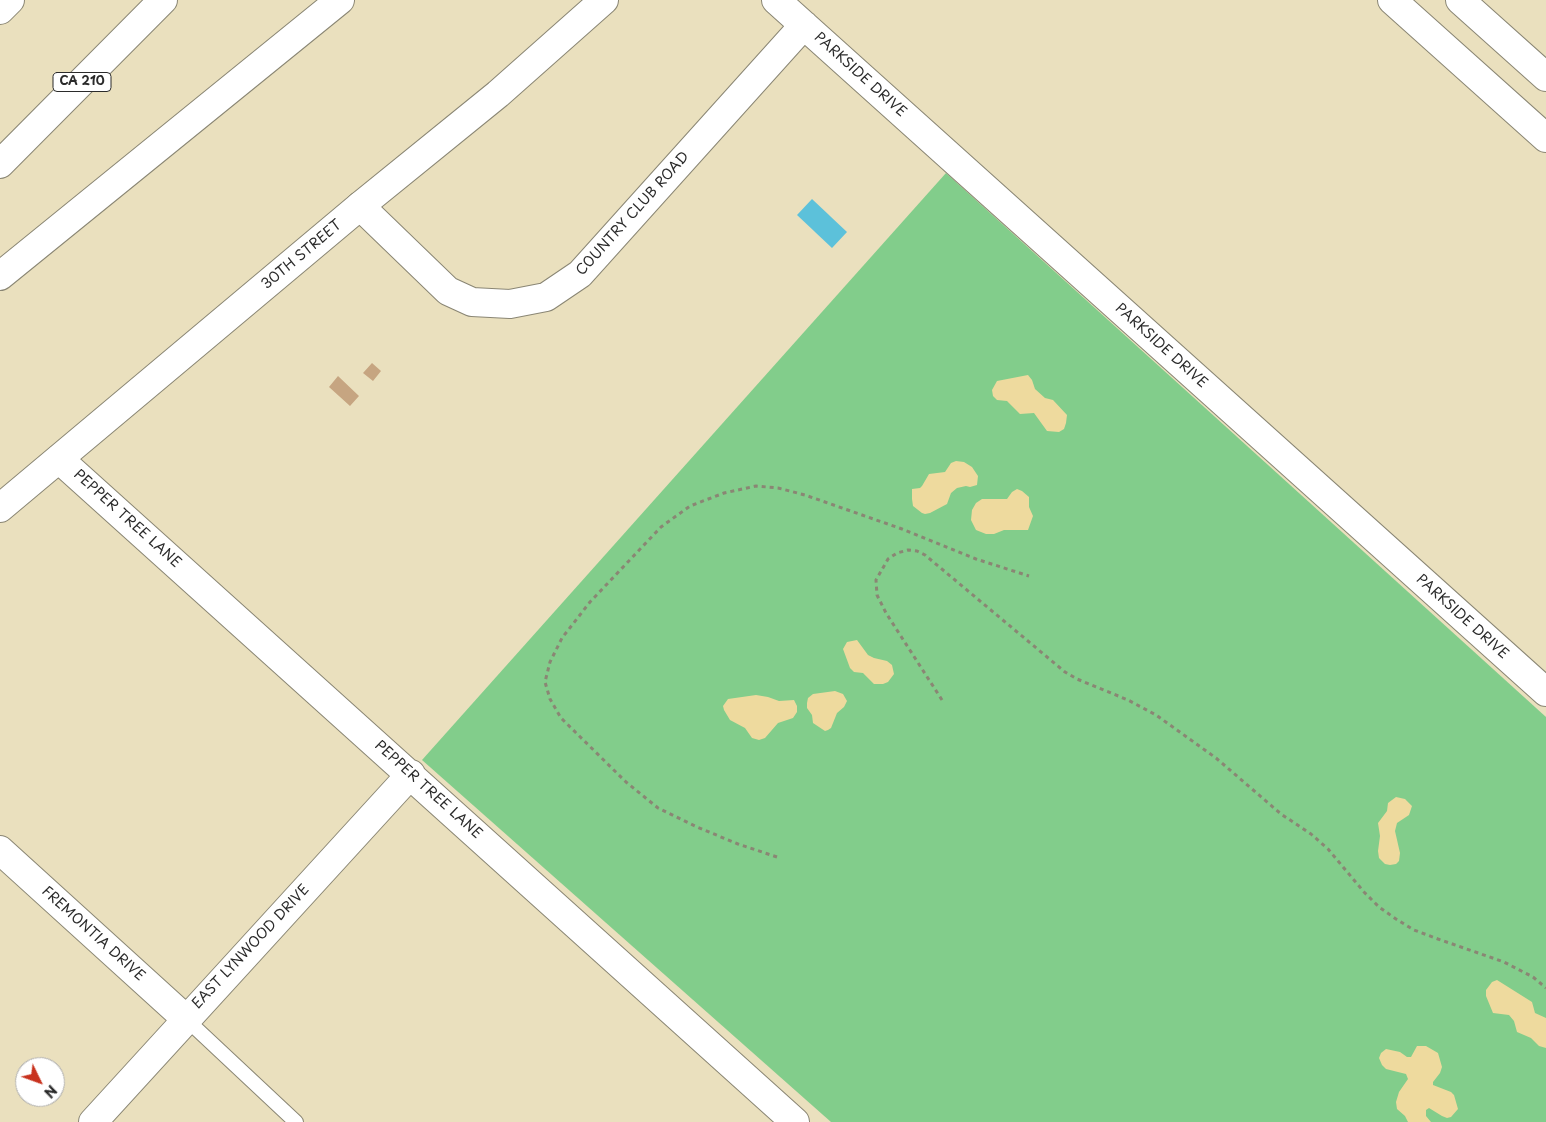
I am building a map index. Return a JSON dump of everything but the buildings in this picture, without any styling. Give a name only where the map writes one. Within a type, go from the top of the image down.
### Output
[{"type":"main road","points":[[0,10],[10,0]]},
{"type":"main road","name":"CA 210","points":[[0,164],[163,0]]},
{"type":"main road","points":[[0,276],[340,0]]},
{"type":"main road","name":"30TH STREET","points":[[0,508],[360,206],[498,94],[604,0]]},
{"type":"main road","name":"PARKSIDE DRIVE","points":[[776,0],[1546,692]]},
{"type":"main road","points":[[1392,0],[1546,138]]},
{"type":"main road","points":[[1460,0],[1546,77]]},
{"type":"main road","name":"COUNTRY CLUB ROAD","points":[[360,206],[448,291],[472,302],[510,304],[546,297],[580,274],[804,25]]},
{"type":"main road","name":"PEPPER TREE LANE","points":[[59,459],[796,1122]]},
{"type":"main road","name":"EAST LYNWOOD DRIVE","points":[[93,1122],[411,774]]},
{"type":"main road","name":"FREMONTIA DRIVE","points":[[0,850],[186,1019]]},
{"type":"lane","points":[[186,1019],[296,1122]]},
{"type":"path","points":[[777,856],[738,844],[658,808],[626,782],[561,718],[550,699],[545,682],[550,662],[562,638],[590,602],[661,527],[690,506],[724,492],[756,486],[778,488],[805,496],[902,530],[976,559],[1029,576]]},
{"type":"path","points":[[942,700],[886,613],[877,595],[876,580],[888,559],[897,553],[908,550],[917,551],[925,555],[1065,672],[1077,679],[1128,700],[1156,715],[1216,758],[1281,814],[1312,834],[1328,849],[1364,892],[1379,907],[1396,919],[1414,930],[1504,962],[1526,973],[1546,988]]},
{"type":"green space","points":[[946,173],[1546,717],[1546,1122],[831,1122],[422,760]]},
{"type":"sand","points":[[1028,375],[1035,389],[1045,398],[1053,400],[1067,415],[1064,429],[1059,432],[1047,431],[1034,413],[1020,414],[1007,401],[997,400],[993,396],[992,390],[997,381]]},
{"type":"sand","points":[[956,461],[964,462],[972,467],[978,476],[977,485],[957,488],[951,493],[947,504],[930,513],[922,513],[913,506],[912,489],[920,488],[929,474],[945,472],[951,463]]},
{"type":"sand","points":[[1017,489],[1029,497],[1029,507],[1033,516],[1028,530],[1004,530],[994,534],[986,534],[976,530],[971,520],[972,510],[976,503],[982,499],[1007,499]]},
{"type":"sand","points":[[857,640],[868,655],[887,661],[892,665],[894,674],[888,682],[874,684],[863,673],[854,672],[850,668],[843,649],[847,642]]},
{"type":"sand","points":[[835,691],[843,694],[847,701],[844,707],[837,713],[831,728],[825,731],[813,723],[812,715],[807,708],[808,698],[813,694]]},
{"type":"sand","points":[[756,695],[779,701],[794,700],[797,706],[797,712],[793,718],[778,723],[765,738],[759,740],[752,738],[745,728],[730,720],[723,706],[728,699]]},
{"type":"sand","points":[[1396,797],[1405,799],[1412,806],[1409,815],[1397,823],[1395,831],[1400,853],[1399,861],[1396,864],[1390,865],[1385,864],[1379,858],[1380,836],[1378,823],[1387,811],[1388,803]]},
{"type":"sand","points":[[1497,980],[1532,1002],[1535,1013],[1546,1018],[1546,1048],[1539,1046],[1531,1038],[1517,1032],[1514,1021],[1509,1015],[1493,1013],[1486,996],[1486,990],[1492,982]]},
{"type":"sand","points":[[1417,1046],[1426,1046],[1438,1053],[1442,1067],[1433,1085],[1454,1095],[1458,1109],[1451,1117],[1442,1116],[1429,1108],[1426,1110],[1426,1116],[1431,1122],[1408,1122],[1405,1116],[1397,1109],[1396,1102],[1399,1092],[1408,1079],[1406,1074],[1386,1069],[1379,1058],[1386,1049],[1411,1057]]},
{"type":"water","points":[[812,199],[847,232],[832,248],[797,215]]}]
